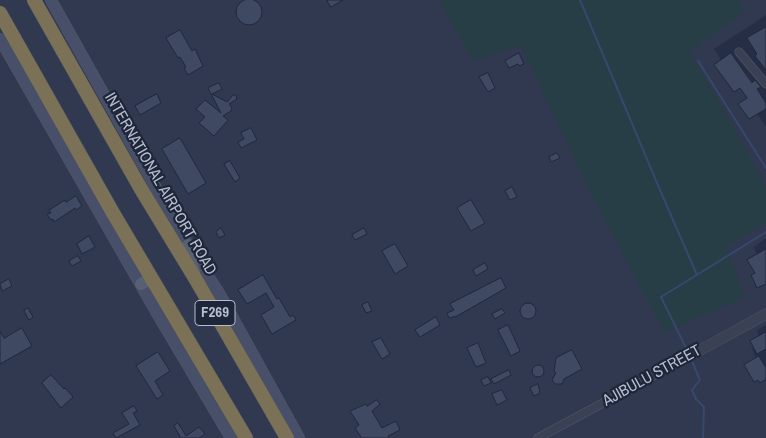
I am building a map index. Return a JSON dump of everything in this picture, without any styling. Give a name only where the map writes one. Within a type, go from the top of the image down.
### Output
[{"type":"highway","name":"INTERNATIONAL AIRPORT ROAD","points":[[34,0],[141,189],[195,278],[287,438]]},
{"type":"highway","name":"F269","points":[[0,14],[113,213],[146,281],[246,438]]},
{"type":"main road","name":"INTERNATIONAL AIRPORT ROAD","points":[[51,0],[188,245],[220,294],[299,438]]},
{"type":"main road","points":[[0,39],[146,281],[231,438]]},
{"type":"main road","points":[[188,245],[195,278]]},
{"type":"street","points":[[740,52],[766,84]]},
{"type":"street","name":"AJIBULU STREET","points":[[538,438],[765,315]]},
{"type":"shaded area","points":[[0,0],[766,0],[766,15],[714,49],[766,127],[766,238],[754,247],[766,283],[766,325],[757,330],[761,344],[752,349],[763,372],[766,373],[766,438],[0,438]]},
{"type":"shaded area","points":[[439,0],[740,0],[745,10],[690,52],[738,134],[766,188],[766,223],[727,246],[744,297],[665,332],[589,190],[521,45],[473,61]]},
{"type":"building","points":[[249,-1],[258,3],[262,12],[258,21],[249,25],[240,21],[236,12],[240,3]]},
{"type":"building","points":[[327,0],[343,0],[331,7]]},
{"type":"building","points":[[766,27],[766,70],[755,56],[757,54],[747,38]]},
{"type":"building","points":[[180,30],[192,51],[195,49],[203,66],[188,75],[184,68],[186,67],[166,38]]},
{"type":"building","points":[[519,53],[524,64],[519,66],[518,64],[509,68],[505,61]]},
{"type":"building","points":[[731,53],[752,83],[755,80],[761,87],[757,89],[766,103],[766,109],[749,119],[738,104],[747,98],[740,88],[734,92],[714,65]]},
{"type":"building","points":[[488,73],[495,88],[488,92],[479,77]]},
{"type":"building","points":[[219,83],[222,89],[212,94],[227,102],[233,95],[236,95],[237,99],[229,104],[232,108],[231,111],[223,116],[228,120],[214,136],[199,123],[205,117],[196,109],[205,100],[221,113],[208,88]]},
{"type":"building","points":[[157,94],[161,103],[140,115],[135,106]]},
{"type":"building","points":[[251,128],[257,140],[241,148],[238,142],[244,139],[241,133]]},
{"type":"building","points":[[180,138],[206,183],[188,194],[162,149]]},
{"type":"building","points":[[557,153],[560,158],[551,162],[549,157]]},
{"type":"building","points":[[230,161],[240,178],[235,182],[224,164]]},
{"type":"building","points":[[512,187],[517,197],[510,200],[505,191]]},
{"type":"building","points":[[76,196],[82,206],[76,210],[75,208],[54,222],[53,219],[51,220],[47,214],[51,213],[49,210],[65,200],[66,202]]},
{"type":"building","points":[[471,200],[485,223],[471,231],[457,208]]},
{"type":"building","points":[[221,228],[225,235],[219,238],[216,232]]},
{"type":"building","points":[[364,228],[367,234],[355,240],[352,235]]},
{"type":"building","points":[[89,236],[95,247],[82,254],[77,244]]},
{"type":"building","points":[[395,244],[408,266],[395,274],[382,251]]},
{"type":"building","points":[[766,249],[766,284],[757,288],[751,275],[755,273],[747,260]]},
{"type":"building","points":[[78,256],[81,261],[72,266],[69,261]]},
{"type":"building","points":[[485,263],[488,269],[476,276],[473,270]]},
{"type":"building","points":[[263,275],[290,317],[293,315],[296,320],[272,334],[261,315],[274,307],[266,293],[247,304],[238,290]]},
{"type":"building","points":[[501,278],[506,288],[457,316],[449,318],[447,313],[454,310],[450,304]]},
{"type":"building","points":[[9,279],[12,286],[2,291],[0,284]]},
{"type":"building","points":[[368,302],[372,311],[366,313],[362,305]]},
{"type":"building","points":[[525,303],[531,303],[536,308],[534,317],[525,319],[520,314],[520,308]]},
{"type":"building","points":[[28,308],[33,317],[29,320],[24,311]]},
{"type":"building","points":[[502,309],[505,313],[495,319],[492,314]]},
{"type":"building","points":[[436,317],[440,325],[420,337],[415,330]]},
{"type":"building","points":[[508,325],[520,351],[511,356],[498,330]]},
{"type":"building","points":[[22,328],[32,346],[0,364],[0,331],[4,338]]},
{"type":"building","points":[[766,332],[766,349],[757,354],[750,341]]},
{"type":"building","points":[[381,338],[390,354],[382,359],[372,342]]},
{"type":"building","points":[[478,343],[486,363],[476,367],[467,348]]},
{"type":"building","points":[[572,350],[582,369],[564,379],[562,384],[555,384],[552,380],[556,373],[554,371],[556,358]]},
{"type":"building","points":[[158,352],[170,371],[155,381],[163,395],[157,399],[136,366]]},
{"type":"building","points":[[759,356],[766,368],[766,379],[760,383],[758,380],[754,382],[744,365]]},
{"type":"building","points":[[538,365],[544,371],[538,377],[532,371]]},
{"type":"building","points":[[509,370],[511,375],[494,384],[491,379]]},
{"type":"building","points":[[51,375],[73,397],[61,408],[42,383]]},
{"type":"building","points":[[488,377],[491,383],[484,386],[481,380]]},
{"type":"building","points":[[538,384],[540,393],[534,396],[530,388]]},
{"type":"building","points":[[502,390],[507,400],[497,405],[492,394]]},
{"type":"building","points":[[377,400],[380,404],[372,411],[382,428],[396,421],[400,430],[388,436],[389,438],[362,438],[355,428],[359,425],[350,411],[366,404],[367,406]]},
{"type":"building","points":[[134,406],[137,411],[133,413],[140,425],[116,438],[113,433],[129,424],[122,413]]},
{"type":"building","points":[[178,423],[186,436],[199,427],[205,434],[199,438],[181,438],[174,426]]},
{"type":"waterway","points":[[580,0],[697,275]]},
{"type":"waterway","points":[[698,61],[766,168]]},
{"type":"waterway","points":[[688,352],[661,297],[766,232]]},
{"type":"waterway","points":[[691,359],[700,380],[692,390],[696,399],[704,407],[703,438]]}]
